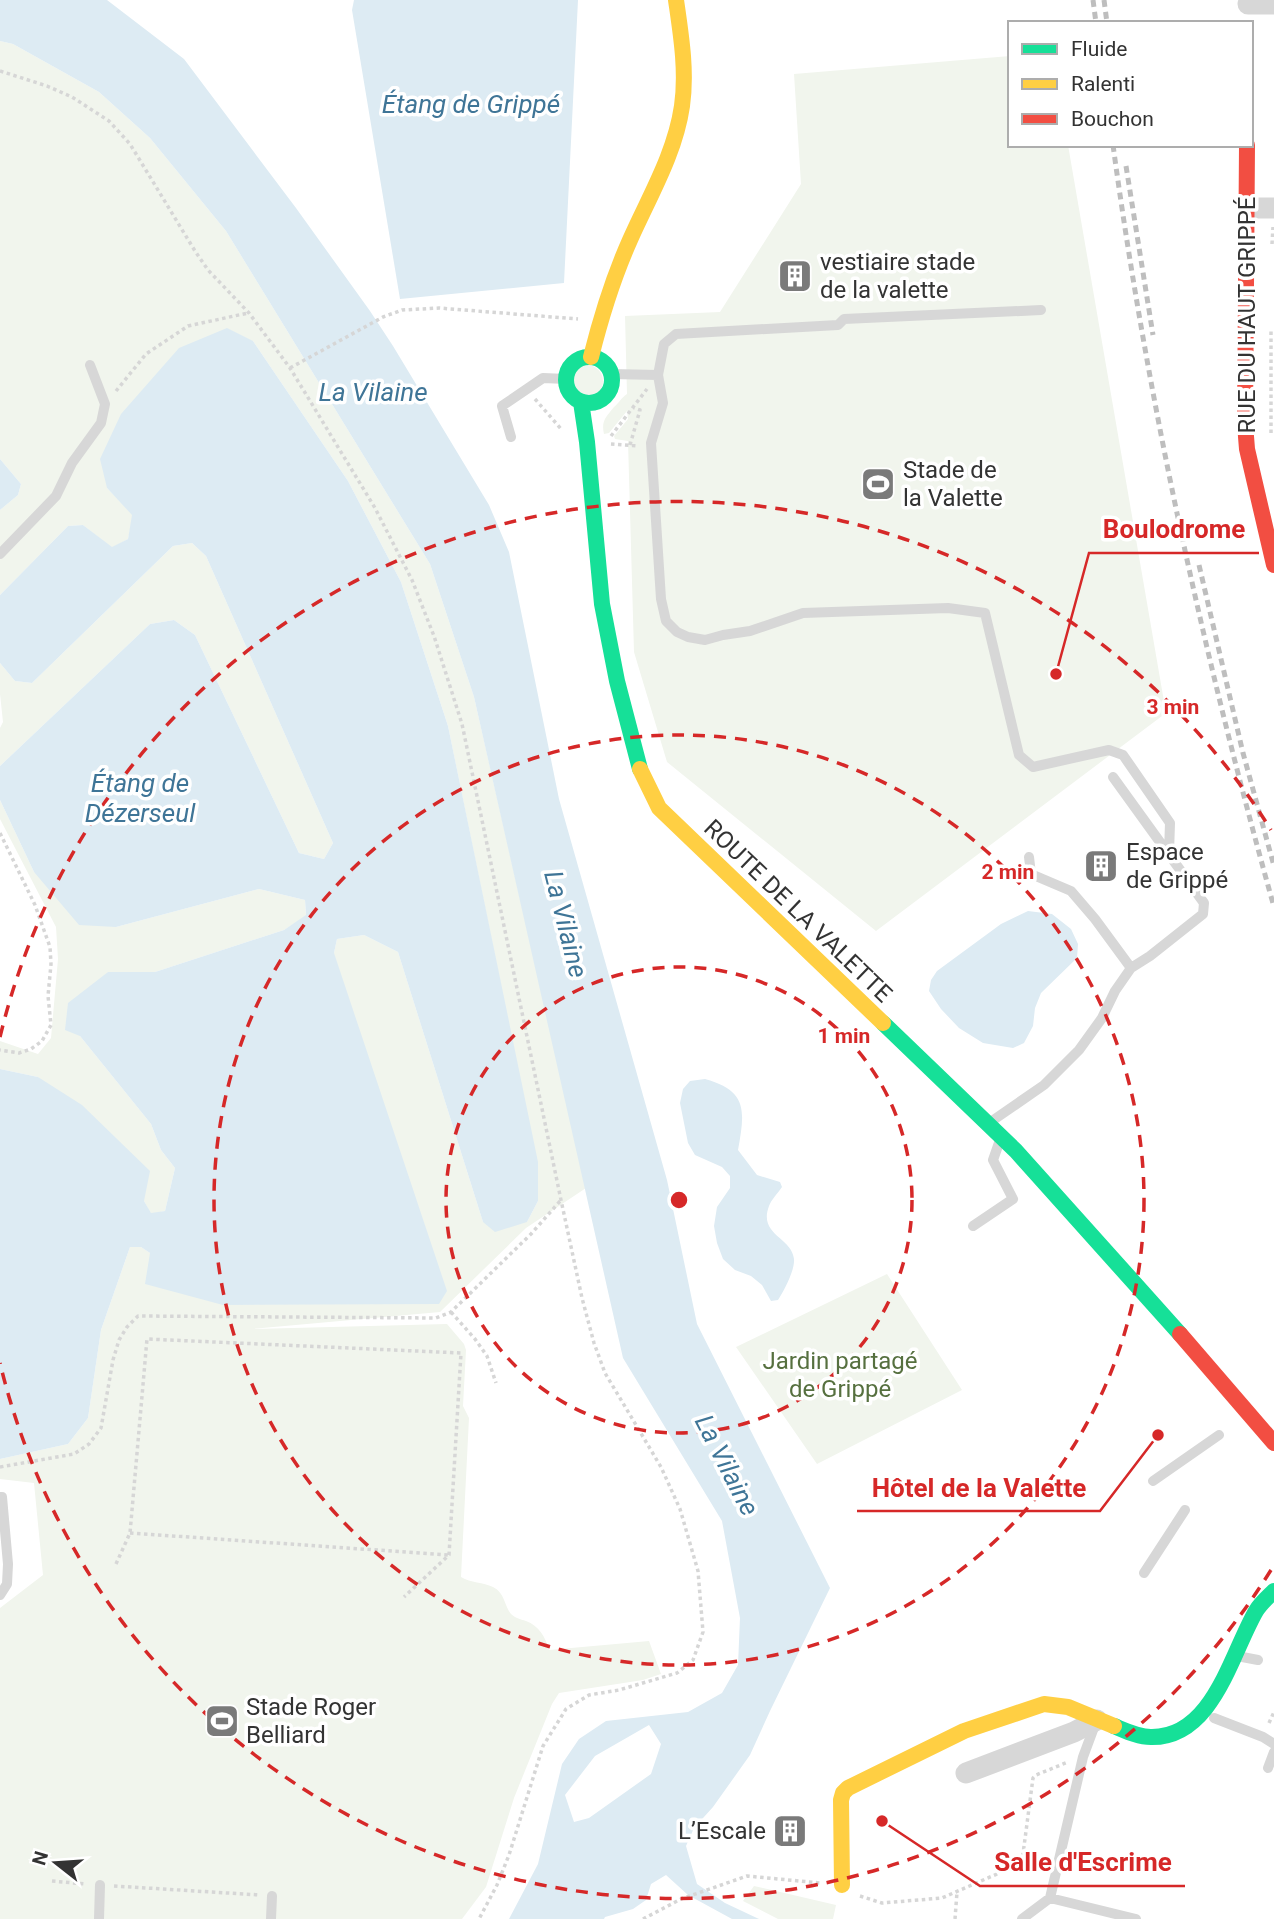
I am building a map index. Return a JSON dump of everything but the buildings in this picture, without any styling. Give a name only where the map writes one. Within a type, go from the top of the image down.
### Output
[{"type":"street","points":[[591,357],[628,244],[670,154],[677,132],[682,106],[684,62],[676,0]]},
{"type":"street","points":[[1248,9],[1274,4]]},
{"type":"street","name":"RUE DU HAUT GRIPPÉ","points":[[1247,147],[1245,424],[1247,449],[1274,561]]},
{"type":"street","points":[[1247,208],[1274,208]]},
{"type":"street","points":[[580,359],[598,359],[611,374],[609,391],[596,402],[581,402],[568,390],[568,370],[580,359]]},
{"type":"street","name":"ROUTE DE LA VALETTE","points":[[581,402],[602,604],[617,681],[640,769],[659,808],[1001,1136],[1274,1443]]},
{"type":"street","points":[[842,1885],[841,1800],[848,1788],[964,1731],[1044,1704],[1058,1704],[1119,1730],[1142,1736],[1171,1734],[1201,1714],[1212,1701],[1257,1609],[1274,1591]]},
{"type":"street","points":[[966,1773],[1074,1732],[1097,1720]]},
{"type":"lane","points":[[1041,310],[844,319],[838,325],[676,334],[664,344],[658,375],[663,404],[651,443],[661,599],[666,621],[677,632],[705,640],[750,631],[803,613],[948,608],[985,613],[1019,755],[1033,767],[1109,750],[1123,755],[1170,823],[1170,853]]},
{"type":"lane","points":[[0,554],[56,496],[72,463],[101,423],[105,404],[90,365]]},
{"type":"lane","points":[[611,374],[658,375]]},
{"type":"lane","points":[[511,438],[502,406],[542,378],[566,379]]},
{"type":"lane","points":[[987,1124],[1044,1085],[1079,1050],[1102,1018],[1115,991],[1131,968],[1203,914],[1204,903],[1114,777]]},
{"type":"lane","points":[[1029,857],[1031,874],[1071,891],[1131,968]]},
{"type":"lane","points":[[973,1226],[1013,1199],[993,1160],[1001,1136]]},
{"type":"lane","points":[[1153,1481],[1219,1435]]},
{"type":"lane","points":[[0,1497],[8,1564],[7,1584],[0,1595]]},
{"type":"lane","points":[[1144,1573],[1185,1510]]},
{"type":"lane","points":[[1233,1656],[1258,1660]]},
{"type":"lane","points":[[1214,1718],[1264,1737],[1274,1744]]},
{"type":"lane","points":[[1021,1919],[1050,1898],[1083,1757],[1097,1720]]},
{"type":"lane","points":[[1268,1768],[1274,1752]]},
{"type":"lane","points":[[99,1919],[100,1885]]},
{"type":"lane","points":[[271,1919],[272,1896]]},
{"type":"lane","points":[[1050,1898],[1136,1919]]},
{"type":"path","points":[[0,71],[72,97],[109,121],[138,155],[208,270],[249,313],[290,368],[375,508],[412,580],[435,636],[463,724],[561,1200],[594,1343],[601,1363],[661,1467],[680,1509],[698,1572],[703,1632],[693,1660],[677,1673],[619,1690],[589,1695],[566,1709],[543,1746],[509,1855],[479,1919]]},
{"type":"path","points":[[1271,253],[1274,208]]},
{"type":"path","points":[[290,368],[383,317],[402,310],[439,308],[573,317],[599,326]]},
{"type":"path","points":[[105,404],[146,354],[188,326],[249,313]]},
{"type":"path","points":[[1271,319],[1271,436]]},
{"type":"path","points":[[605,443],[658,375]]},
{"type":"path","points":[[630,445],[640,410],[633,407]]},
{"type":"path","points":[[0,833],[35,905],[50,947],[48,996],[51,1025],[42,1041],[31,1049],[19,1053],[0,1050]]},
{"type":"path","points":[[0,1467],[74,1454],[89,1444],[101,1428],[119,1340],[138,1316],[436,1318],[451,1312],[531,1234],[561,1200]]},
{"type":"path","points":[[451,1312],[487,1356],[496,1383]]},
{"type":"path","points":[[116,1564],[130,1533],[147,1339],[461,1353],[449,1555],[404,1598]]},
{"type":"path","points":[[130,1533],[449,1555]]},
{"type":"path","points":[[643,1919],[681,1899],[747,1876],[842,1885],[863,1898],[882,1903],[942,1898],[1019,1862],[1025,1845],[1033,1778],[1083,1757]]},
{"type":"path","points":[[52,1881],[272,1896]]},
{"type":"path","points":[[955,1919],[957,1892]]},
{"type":"green space","points":[[0,41],[13,44],[99,92],[150,138],[226,231],[430,564],[474,697],[586,1188],[526,1228],[440,1312],[252,1329],[447,1324],[466,1350],[463,1406],[469,1418],[461,1577],[497,1590],[511,1614],[538,1629],[549,1650],[649,1641],[661,1674],[643,1680],[559,1693],[552,1704],[514,1798],[486,1887],[462,1919],[0,1919],[0,1608],[43,1575],[34,1483],[0,1479],[0,1459],[68,1444],[88,1418],[101,1330],[130,1247],[141,1247],[150,1253],[334,953],[337,939],[364,935],[398,952],[483,1222],[527,1222],[538,1201],[537,1162],[448,726],[401,582],[348,481],[253,341],[107,488],[133,515],[128,539],[112,548],[83,525],[68,526],[0,595],[0,510],[18,495],[21,484],[0,459]]},
{"type":"green space","name":"Stade de la Valette","points":[[1008,56],[1008,147],[1068,147],[1166,713],[876,931],[667,762],[634,652],[628,441],[615,439],[614,436],[628,419],[627,411],[609,433],[604,434],[603,426],[605,419],[627,394],[625,316],[720,312],[801,184],[794,74]]},
{"type":"green space","points":[[587,365],[598,370],[603,381],[598,392],[587,397],[576,392],[571,381],[576,370]]},
{"type":"green space","points":[[192,543],[206,556],[333,843],[324,859],[299,853],[195,635],[174,620],[150,624],[0,766],[0,728],[3,722],[0,663],[15,681],[32,683],[173,546]]},
{"type":"green space","points":[[0,800],[34,872],[116,927],[259,889],[305,900],[306,916],[284,930],[155,972],[108,972],[80,1036],[151,1124],[161,1150],[175,1168],[165,1211],[151,1214],[144,1201],[38,1077],[0,1069],[0,1041],[38,1054],[51,1038],[58,959],[56,927],[0,819]]},
{"type":"green space","name":"Jardin partagé de Grippé","points":[[887,1274],[962,1390],[817,1464],[736,1347]]},
{"type":"green space","points":[[754,1886],[836,1905],[833,1919],[778,1919],[743,1901]]},
{"type":"water","name":"La Vilaine","points":[[0,0],[107,0],[184,59],[370,311],[489,505],[509,552],[559,799],[667,1180],[697,1324],[830,1588],[750,1755],[713,1807],[694,1828],[686,1846],[697,1884],[725,1903],[759,1919],[732,1919],[688,1895],[666,1875],[651,1884],[646,1900],[633,1909],[604,1919],[509,1919],[538,1864],[562,1764],[579,1739],[606,1721],[688,1712],[722,1693],[738,1665],[740,1618],[722,1521],[623,1358],[474,697],[430,564],[226,231],[150,138],[99,92],[13,44],[0,41]],"holes":[[[649,1725],[661,1744],[651,1774],[589,1818],[574,1822],[565,1795],[595,1756]]]},
{"type":"water","name":"Étang de Grippé","points":[[354,0],[578,0],[564,283],[400,299],[352,10]]},
{"type":"water","name":"Étang de Dézerseul","points":[[227,328],[253,341],[348,481],[401,582],[448,726],[538,1162],[538,1201],[527,1222],[495,1232],[483,1222],[398,952],[364,935],[337,939],[334,953],[447,1291],[439,1304],[223,1305],[145,1284],[150,1253],[141,1247],[130,1247],[101,1330],[88,1418],[68,1444],[0,1459],[0,1069],[38,1077],[82,1105],[150,1171],[144,1201],[151,1213],[165,1211],[175,1168],[161,1150],[151,1124],[80,1036],[65,1030],[68,1003],[108,972],[155,972],[284,930],[306,915],[305,900],[259,889],[116,927],[79,925],[34,872],[0,800],[0,766],[150,624],[174,620],[195,635],[299,853],[324,859],[333,843],[206,556],[192,543],[173,546],[32,683],[15,681],[0,663],[0,595],[68,526],[83,525],[112,547],[128,539],[132,515],[107,488],[100,459],[121,414],[179,348]]},
{"type":"water","points":[[0,459],[21,484],[18,495],[0,510]]},
{"type":"water","points":[[1028,911],[1052,914],[1071,929],[1078,944],[1077,958],[1041,993],[1035,1008],[1033,1026],[1024,1043],[1013,1048],[983,1043],[959,1028],[941,1009],[929,991],[931,980],[937,971],[1001,924]]},
{"type":"water","points":[[705,1079],[719,1084],[736,1096],[742,1114],[738,1150],[757,1175],[780,1182],[782,1187],[769,1206],[768,1223],[792,1252],[794,1264],[778,1300],[771,1301],[762,1285],[751,1276],[735,1270],[723,1259],[717,1243],[714,1226],[717,1207],[730,1188],[730,1176],[722,1167],[695,1155],[688,1143],[680,1103],[683,1089],[690,1081]]},
{"type":"railway","points":[[1093,0],[1096,21]]},
{"type":"railway","points":[[1104,0],[1107,21]]},
{"type":"railway","points":[[1113,147],[1143,338],[1180,529],[1224,719],[1274,907]]},
{"type":"railway","points":[[1126,166],[1153,335]]},
{"type":"railway","points":[[1199,565],[1243,753],[1274,866]]},
{"type":"traffic: fast","points":[[589,357],[605,364],[612,380],[605,396],[589,403],[573,396],[566,380],[573,364],[589,357]]},
{"type":"traffic: fast","points":[[581,402],[602,604],[617,681],[640,769]]},
{"type":"traffic: fast","points":[[883,1023],[1016,1151],[1180,1334]]},
{"type":"traffic: fast","points":[[1114,1726],[1151,1737],[1172,1734],[1190,1724],[1205,1709],[1228,1670],[1256,1611],[1274,1591]]},
{"type":"traffic: slow","points":[[591,357],[618,269],[667,158],[679,124],[684,66],[676,0]]},
{"type":"traffic: slow","points":[[640,769],[659,808],[883,1023]]},
{"type":"traffic: slow","points":[[842,1885],[841,1800],[848,1788],[964,1731],[1044,1704],[1068,1707],[1114,1726]]},
{"type":"traffic: jam","points":[[1247,147],[1245,424],[1247,449],[1274,565]]},
{"type":"traffic: jam","points":[[1180,1334],[1274,1443]]},
{"type":"place","name":"vestiaire stade de la valette","points":[[795,276]]},
{"type":"place","name":"Stade de la Valette","points":[[878,484]]},
{"type":"place","name":"Boulodrome","points":[[1056,674]]},
{"type":"place","name":"Espace de Grippé","points":[[1101,866]]},
{"type":"place","name":"Hôtel de la Valette","points":[[1158,1435]]},
{"type":"place","name":"Stade Roger Belliard","points":[[222,1721]]},
{"type":"place","name":"Salle d'Escrime","points":[[882,1821]]},
{"type":"place","name":"L’Escale","points":[[790,1831]]}]
